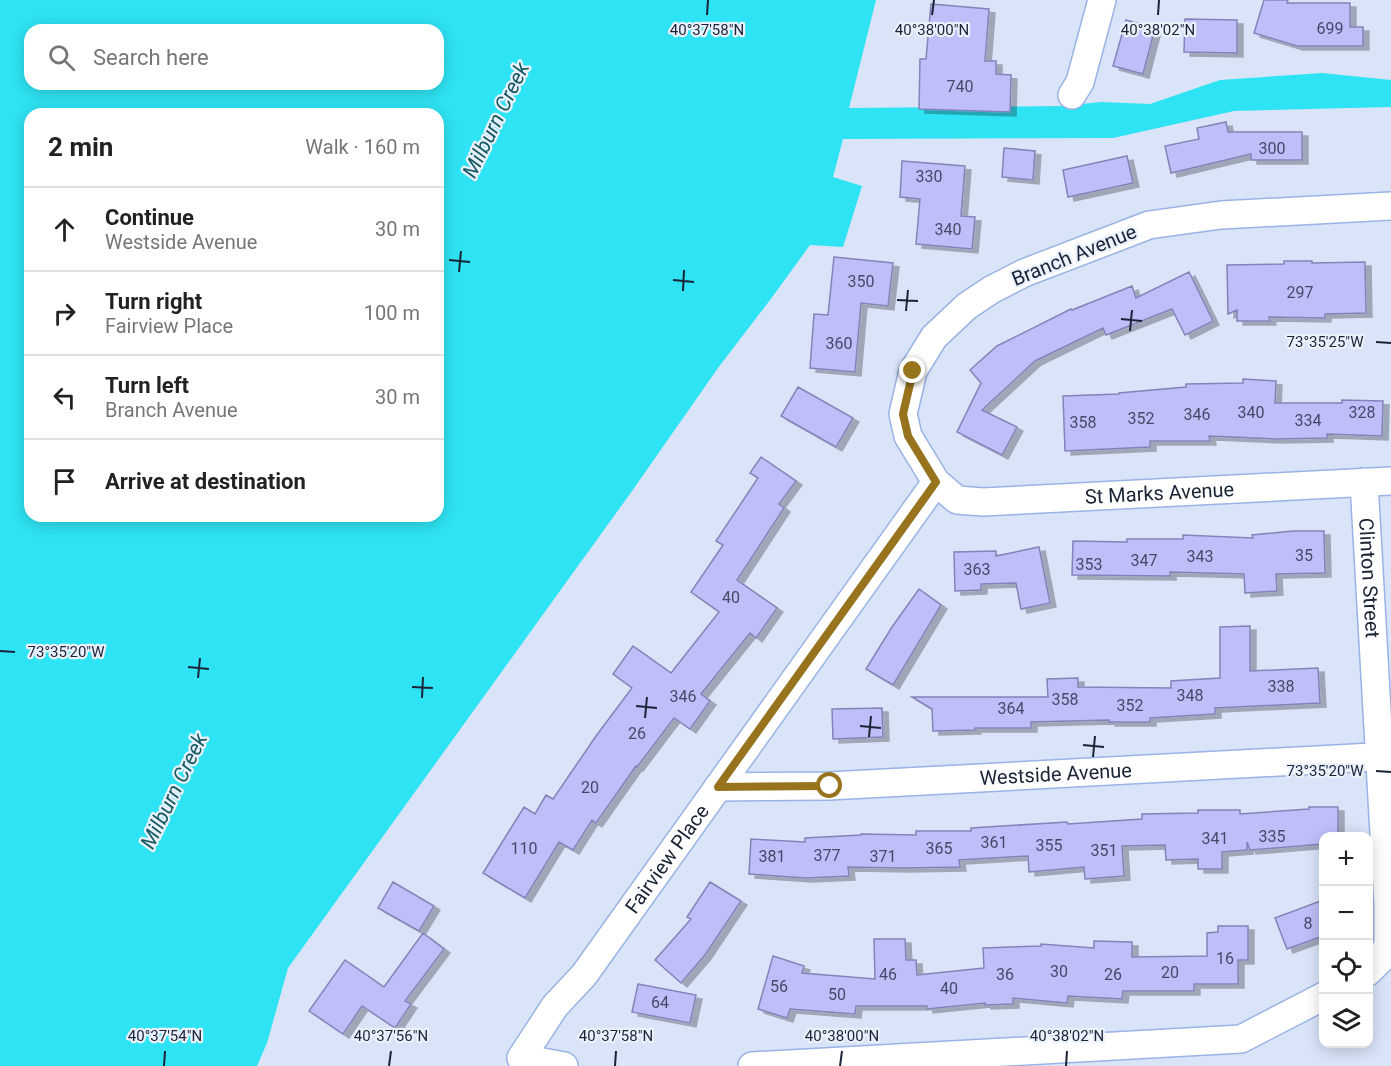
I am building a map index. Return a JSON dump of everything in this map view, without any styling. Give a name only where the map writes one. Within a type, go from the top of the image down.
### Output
[{"type":"street","points":[[1072,95],[1080,82],[1102,0]]},
{"type":"street","name":"Branch Avenue","points":[[936,482],[908,436],[903,414],[913,371],[934,337],[967,306],[991,290],[1024,273],[1149,225],[1221,215],[1391,206]]},
{"type":"street","name":"St Marks Avenue","points":[[936,482],[957,500],[982,502],[1391,481]]},
{"type":"street","name":"Fairview Place","points":[[564,1066],[521,1058],[555,1006],[584,975],[936,482]]},
{"type":"street","name":"Clinton Street","points":[[1364,482],[1385,756],[1388,945],[1374,966]]},
{"type":"street","name":"Westside Avenue","points":[[718,787],[830,786],[1385,756]]},
{"type":"street","points":[[753,1066],[1241,1039],[1319,998]]},
{"type":"water","name":"Milburn Creek","points":[[0,0],[876,0],[849,108],[1063,106],[1101,102],[1150,104],[1220,80],[1322,73],[1391,80],[1391,107],[1234,111],[1113,138],[843,139],[833,177],[862,186],[843,247],[810,245],[718,368],[288,968],[267,1043],[257,1066],[0,1066]]},
{"type":"building","points":[[1264,0],[1288,0],[1287,3],[1350,3],[1350,27],[1363,27],[1363,46],[1297,46],[1254,33]]},
{"type":"building","points":[[931,4],[989,9],[985,61],[996,61],[996,74],[1011,75],[1010,112],[919,109],[920,59],[926,59]]},
{"type":"building","points":[[1185,19],[1237,20],[1237,53],[1184,52]]},
{"type":"building","points":[[1126,20],[1155,28],[1143,74],[1113,66]]},
{"type":"building","points":[[1226,122],[1228,132],[1302,132],[1302,160],[1251,160],[1251,154],[1171,173],[1165,146],[1199,139],[1197,128]]},
{"type":"building","points":[[1004,148],[1035,151],[1033,180],[1002,177]]},
{"type":"building","points":[[1127,156],[1133,183],[1068,197],[1063,170]]},
{"type":"building","points":[[902,161],[965,166],[961,216],[975,217],[972,249],[916,244],[920,199],[900,197]]},
{"type":"building","points":[[834,257],[893,263],[888,306],[861,303],[855,372],[810,368],[814,314],[828,315]]},
{"type":"building","points":[[1284,261],[1365,262],[1366,313],[1325,314],[1325,318],[1269,317],[1270,321],[1237,321],[1237,310],[1228,314],[1227,265],[1284,264]]},
{"type":"building","points":[[1189,272],[1213,321],[1185,335],[1172,309],[1106,335],[1103,328],[1035,361],[982,410],[1017,427],[1002,455],[957,432],[981,383],[970,370],[997,346],[1071,309],[1132,286],[1136,298]]},
{"type":"building","points":[[1243,379],[1276,381],[1275,403],[1383,401],[1382,436],[1327,434],[1327,438],[1275,439],[1209,436],[1210,441],[1150,441],[1150,447],[1065,451],[1063,396],[1119,394],[1186,387],[1186,384],[1243,383]]},
{"type":"building","points":[[798,387],[853,418],[836,447],[781,416]]},
{"type":"building","points":[[761,457],[796,481],[779,504],[784,508],[737,580],[777,608],[756,638],[750,633],[701,694],[710,701],[690,729],[674,718],[636,766],[596,823],[592,820],[573,850],[559,842],[525,898],[483,873],[524,807],[535,814],[546,795],[553,799],[632,688],[613,674],[633,646],[671,673],[719,612],[691,592],[723,545],[716,541],[758,478],[750,473]]},
{"type":"building","points":[[1324,531],[1325,573],[1276,574],[1277,591],[1245,593],[1244,574],[1170,572],[1170,576],[1072,575],[1073,541],[1127,542],[1127,539],[1183,539],[1183,535],[1253,538],[1252,535]]},
{"type":"building","points":[[1039,547],[1050,603],[1021,609],[1016,583],[981,584],[981,590],[955,591],[954,552],[996,551],[996,556]]},
{"type":"building","points":[[919,589],[941,605],[893,685],[866,669]]},
{"type":"building","points":[[1250,626],[1250,671],[1318,668],[1320,703],[1215,708],[1215,714],[1150,718],[1150,722],[1109,722],[1109,720],[1031,722],[1031,728],[933,731],[932,709],[912,697],[1048,697],[1047,679],[1078,678],[1078,687],[1171,688],[1171,681],[1220,678],[1220,627]]},
{"type":"building","points":[[882,708],[883,737],[833,739],[832,709]]},
{"type":"building","points":[[1309,807],[1338,807],[1338,832],[1319,832],[1319,844],[1250,850],[1247,842],[1247,850],[1222,852],[1222,869],[1198,869],[1198,859],[1166,860],[1165,845],[1122,846],[1124,876],[1085,879],[1084,867],[1029,872],[1028,856],[959,860],[960,867],[848,867],[849,876],[806,878],[749,874],[751,839],[805,842],[805,838],[861,834],[916,835],[916,831],[971,831],[971,828],[1142,819],[1142,814],[1198,813],[1198,810],[1240,810],[1240,814],[1309,809]]},
{"type":"building","points":[[393,882],[434,906],[419,931],[378,908]]},
{"type":"building","points":[[710,882],[741,901],[705,955],[681,983],[655,960],[691,919],[687,917]]},
{"type":"building","points":[[1319,902],[1319,937],[1287,949],[1275,918]]},
{"type":"building","points":[[1218,926],[1248,926],[1248,960],[1238,960],[1238,984],[1194,984],[1194,991],[1123,991],[1122,999],[1068,996],[1067,1003],[1013,998],[1013,1004],[985,1005],[985,1003],[927,1009],[927,1006],[856,1006],[855,1014],[790,1009],[787,1018],[758,1009],[773,956],[804,966],[802,973],[875,979],[874,939],[905,939],[906,960],[916,960],[917,975],[984,968],[983,948],[1041,946],[1041,944],[1094,948],[1094,941],[1132,942],[1132,957],[1207,956],[1207,933],[1218,932]]},
{"type":"building","points":[[423,933],[444,949],[405,1001],[411,1004],[395,1028],[362,1006],[343,1034],[309,1011],[345,960],[384,987]]},
{"type":"building","points":[[638,984],[696,995],[690,1023],[632,1012]]},
{"type":"route","points":[[830,786],[718,787],[936,482],[908,436],[903,414],[913,371]]}]
